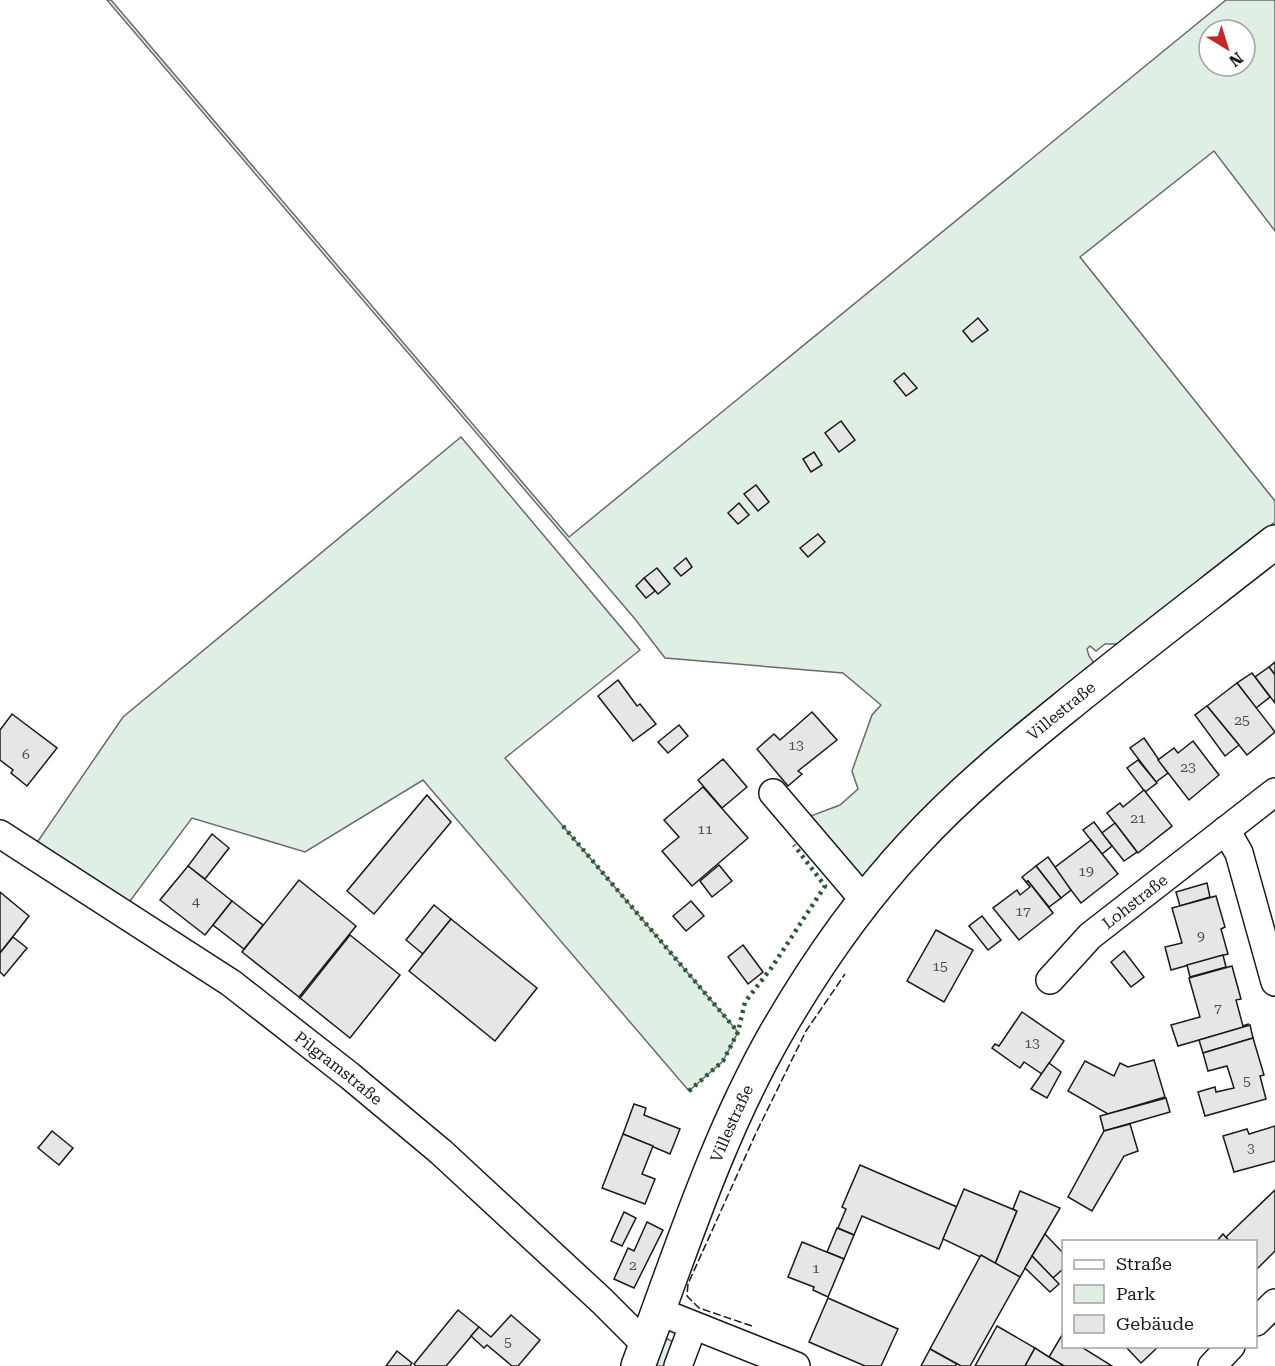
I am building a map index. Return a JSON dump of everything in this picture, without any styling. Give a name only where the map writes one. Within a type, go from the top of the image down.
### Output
[{"type":"main road","name":"Villestraße","points":[[642,1355],[703,1186],[748,1088],[775,1036],[814,971],[865,901],[913,844],[962,795],[1023,741],[1275,542]]},
{"type":"street","name":"Lohstraße","points":[[1050,980],[1090,936],[1275,792]]},
{"type":"street","points":[[773,793],[865,901]]},
{"type":"street","points":[[1226,830],[1239,853],[1275,982]]},
{"type":"street","name":"Pilgramstraße","points":[[0,834],[222,976],[296,1033],[441,1152],[602,1301],[642,1355]]},
{"type":"street","points":[[1257,1321],[1275,1303]]},
{"type":"street","points":[[658,1311],[795,1366]]},
{"type":"street","points":[[678,1366],[693,1326]]},
{"type":"street","points":[[1212,1366],[1230,1348]]},
{"type":"green space","points":[[107,0],[111,0],[569,537],[1197,24],[1197,78],[1257,78],[1257,18],[1204,18],[1226,0],[1275,0],[1275,231],[1214,151],[1080,257],[1275,501],[1275,522],[1118,644],[1105,644],[1096,651],[1090,646],[1087,649],[1094,663],[1018,723],[947,787],[860,883],[808,817],[840,805],[858,789],[852,771],[872,715],[881,705],[843,673],[665,658],[635,619]]},
{"type":"green space","points":[[461,437],[640,650],[505,758],[738,1032],[723,1061],[689,1091],[423,780],[305,852],[192,818],[127,905],[36,844],[123,717]]},
{"type":"green space","points":[[668,1339],[673,1342],[666,1366],[655,1366],[665,1341]]},
{"type":"building","points":[[978,318],[988,330],[972,342],[963,331]]},
{"type":"building","points":[[904,373],[917,388],[906,396],[894,381]]},
{"type":"building","points":[[841,421],[855,440],[839,452],[825,433]]},
{"type":"building","points":[[814,452],[822,465],[811,472],[803,459]]},
{"type":"building","points":[[756,485],[769,502],[758,511],[744,494]]},
{"type":"building","points":[[739,503],[749,515],[738,524],[728,513]]},
{"type":"building","points":[[818,534],[825,542],[808,557],[800,548]]},
{"type":"building","points":[[686,558],[692,567],[681,576],[674,568]]},
{"type":"building","points":[[657,568],[670,584],[658,594],[644,578]]},
{"type":"building","points":[[644,578],[655,591],[646,598],[636,586]]},
{"type":"building","points":[[1275,662],[1275,675],[1269,667]]},
{"type":"building","points":[[1269,667],[1275,675],[1275,703],[1255,677]]},
{"type":"building","points":[[1252,673],[1270,697],[1256,708],[1237,683]]},
{"type":"building","points":[[618,680],[637,706],[640,704],[656,724],[633,741],[598,696]]},
{"type":"building","points":[[1237,683],[1275,732],[1247,755],[1207,706]]},
{"type":"building","points":[[1207,706],[1239,745],[1225,756],[1195,715]]},
{"type":"building","points":[[812,712],[837,740],[798,771],[802,774],[788,786],[757,749],[774,734],[780,740]]},
{"type":"building","points":[[12,714],[57,748],[27,786],[11,773],[13,770],[0,760],[0,730]]},
{"type":"building","points":[[679,725],[688,736],[668,753],[658,742]]},
{"type":"building","points":[[1144,738],[1168,773],[1156,782],[1130,748]]},
{"type":"building","points":[[1193,741],[1219,775],[1189,800],[1158,760],[1174,748],[1178,753]]},
{"type":"building","points":[[723,759],[747,787],[722,808],[698,780]]},
{"type":"building","points":[[1138,760],[1157,783],[1145,792],[1127,768]]},
{"type":"building","points":[[703,787],[748,838],[692,886],[662,851],[679,837],[664,820]]},
{"type":"building","points":[[1144,790],[1172,826],[1138,853],[1107,813],[1120,803],[1123,807]]},
{"type":"building","points":[[427,795],[451,822],[374,914],[347,891]]},
{"type":"building","points":[[1094,822],[1112,846],[1102,854],[1083,830]]},
{"type":"building","points":[[1115,823],[1137,852],[1124,861],[1102,833]]},
{"type":"building","points":[[212,834],[229,848],[205,879],[188,866]]},
{"type":"building","points":[[1091,840],[1118,874],[1081,903],[1054,868]]},
{"type":"building","points":[[1048,857],[1071,890],[1061,898],[1036,866]]},
{"type":"building","points":[[719,865],[732,881],[712,897],[700,881]]},
{"type":"building","points":[[188,866],[232,901],[205,935],[160,900]]},
{"type":"building","points":[[1036,866],[1061,898],[1049,907],[1022,877]]},
{"type":"building","points":[[299,880],[356,926],[299,997],[242,952]]},
{"type":"building","points":[[1028,881],[1053,913],[1019,940],[993,908],[1017,890],[1020,895],[1030,887],[1026,882]]},
{"type":"building","points":[[1207,883],[1210,897],[1180,906],[1176,892]]},
{"type":"building","points":[[0,892],[29,916],[0,953]]},
{"type":"building","points":[[1216,896],[1225,927],[1221,929],[1228,954],[1171,970],[1165,947],[1182,943],[1172,908]]},
{"type":"building","points":[[232,901],[263,925],[244,949],[213,925]]},
{"type":"building","points":[[691,901],[704,916],[686,931],[673,916]]},
{"type":"building","points":[[434,905],[451,919],[423,954],[406,940]]},
{"type":"building","points":[[982,916],[1001,940],[988,950],[969,926]]},
{"type":"building","points":[[451,919],[537,988],[495,1041],[409,971]]},
{"type":"building","points":[[936,930],[973,950],[944,1002],[907,981]]},
{"type":"building","points":[[350,935],[400,975],[350,1038],[300,998]]},
{"type":"building","points":[[13,937],[27,948],[4,976],[0,972],[0,953]]},
{"type":"building","points":[[743,945],[763,972],[748,984],[728,957]]},
{"type":"building","points":[[1124,951],[1144,977],[1131,987],[1111,962]]},
{"type":"building","points":[[1223,955],[1226,967],[1190,977],[1187,965]]},
{"type":"building","points":[[1232,966],[1241,999],[1236,1000],[1243,1026],[1248,1024],[1248,1026],[1178,1046],[1171,1025],[1200,1017],[1189,978]]},
{"type":"building","points":[[1022,1012],[1064,1041],[1042,1074],[1024,1062],[1020,1068],[992,1048],[995,1044],[999,1046]]},
{"type":"building","points":[[1250,1025],[1253,1038],[1203,1053],[1199,1040]]},
{"type":"building","points":[[1253,1038],[1264,1075],[1260,1076],[1266,1099],[1205,1116],[1198,1092],[1215,1087],[1216,1092],[1234,1088],[1227,1066],[1208,1071],[1203,1053]]},
{"type":"building","points":[[1154,1060],[1165,1097],[1108,1114],[1068,1091],[1085,1061],[1114,1076],[1120,1063],[1128,1067]]},
{"type":"building","points":[[1049,1063],[1061,1072],[1047,1098],[1031,1089]]},
{"type":"building","points":[[1166,1098],[1170,1112],[1104,1131],[1100,1116]]},
{"type":"building","points":[[634,1104],[646,1108],[644,1115],[680,1129],[670,1154],[623,1134]]},
{"type":"building","points":[[1130,1124],[1138,1151],[1124,1156],[1092,1211],[1068,1197],[1104,1131]]},
{"type":"building","points":[[1275,1126],[1275,1161],[1234,1172],[1223,1136],[1247,1129],[1249,1134]]},
{"type":"building","points":[[52,1131],[73,1148],[59,1165],[38,1148]]},
{"type":"building","points":[[623,1134],[653,1146],[642,1174],[655,1179],[645,1204],[602,1188]]},
{"type":"building","points":[[860,1165],[957,1207],[939,1249],[862,1216],[854,1235],[838,1228],[846,1209],[842,1207]]},
{"type":"building","points":[[964,1189],[1017,1211],[995,1264],[943,1239]]},
{"type":"building","points":[[1275,1190],[1275,1251],[1257,1269],[1257,1240],[1228,1240],[1226,1237]]},
{"type":"building","points":[[1020,1191],[1060,1208],[1020,1277],[995,1264],[1017,1211],[1013,1209]]},
{"type":"building","points":[[624,1212],[636,1218],[622,1246],[611,1241]]},
{"type":"building","points":[[647,1222],[663,1230],[634,1288],[614,1279],[628,1248],[634,1251]]},
{"type":"building","points":[[837,1228],[854,1235],[844,1259],[827,1252]]},
{"type":"building","points":[[1045,1234],[1062,1252],[1062,1270],[1053,1278],[1032,1256]]},
{"type":"building","points":[[1223,1234],[1228,1240],[1218,1240]]},
{"type":"building","points":[[802,1242],[844,1259],[828,1297],[813,1290],[814,1287],[788,1277]]},
{"type":"building","points":[[981,1255],[1020,1277],[970,1366],[961,1366],[930,1349]]},
{"type":"building","points":[[1032,1256],[1059,1284],[1050,1292],[1025,1268]]},
{"type":"building","points":[[828,1298],[898,1329],[881,1366],[865,1366],[809,1342]]},
{"type":"building","points":[[458,1310],[479,1327],[446,1366],[416,1366],[414,1364]]},
{"type":"building","points":[[511,1315],[540,1340],[518,1366],[512,1366],[487,1345],[484,1348],[471,1336],[479,1327],[491,1337]]},
{"type":"building","points":[[997,1326],[1035,1348],[1025,1366],[975,1366]]},
{"type":"building","points":[[1062,1335],[1062,1348],[1083,1348],[1112,1366],[1064,1366],[1049,1357]]},
{"type":"building","points":[[1035,1348],[1049,1357],[1064,1366],[1025,1366]]},
{"type":"building","points":[[1127,1348],[1157,1348],[1141,1363]]},
{"type":"building","points":[[930,1349],[957,1364],[955,1366],[921,1366]]},
{"type":"building","points":[[397,1351],[412,1363],[410,1366],[386,1366]]},
{"type":"hedge","points":[[563,826],[738,1032]]},
{"type":"hedge","points":[[689,1091],[723,1061],[738,1032],[745,1002],[772,967],[825,886],[794,845]]},
{"type":"fence","points":[[752,1326],[699,1308],[687,1296],[688,1284],[756,1133],[806,1031],[845,974]]}]
